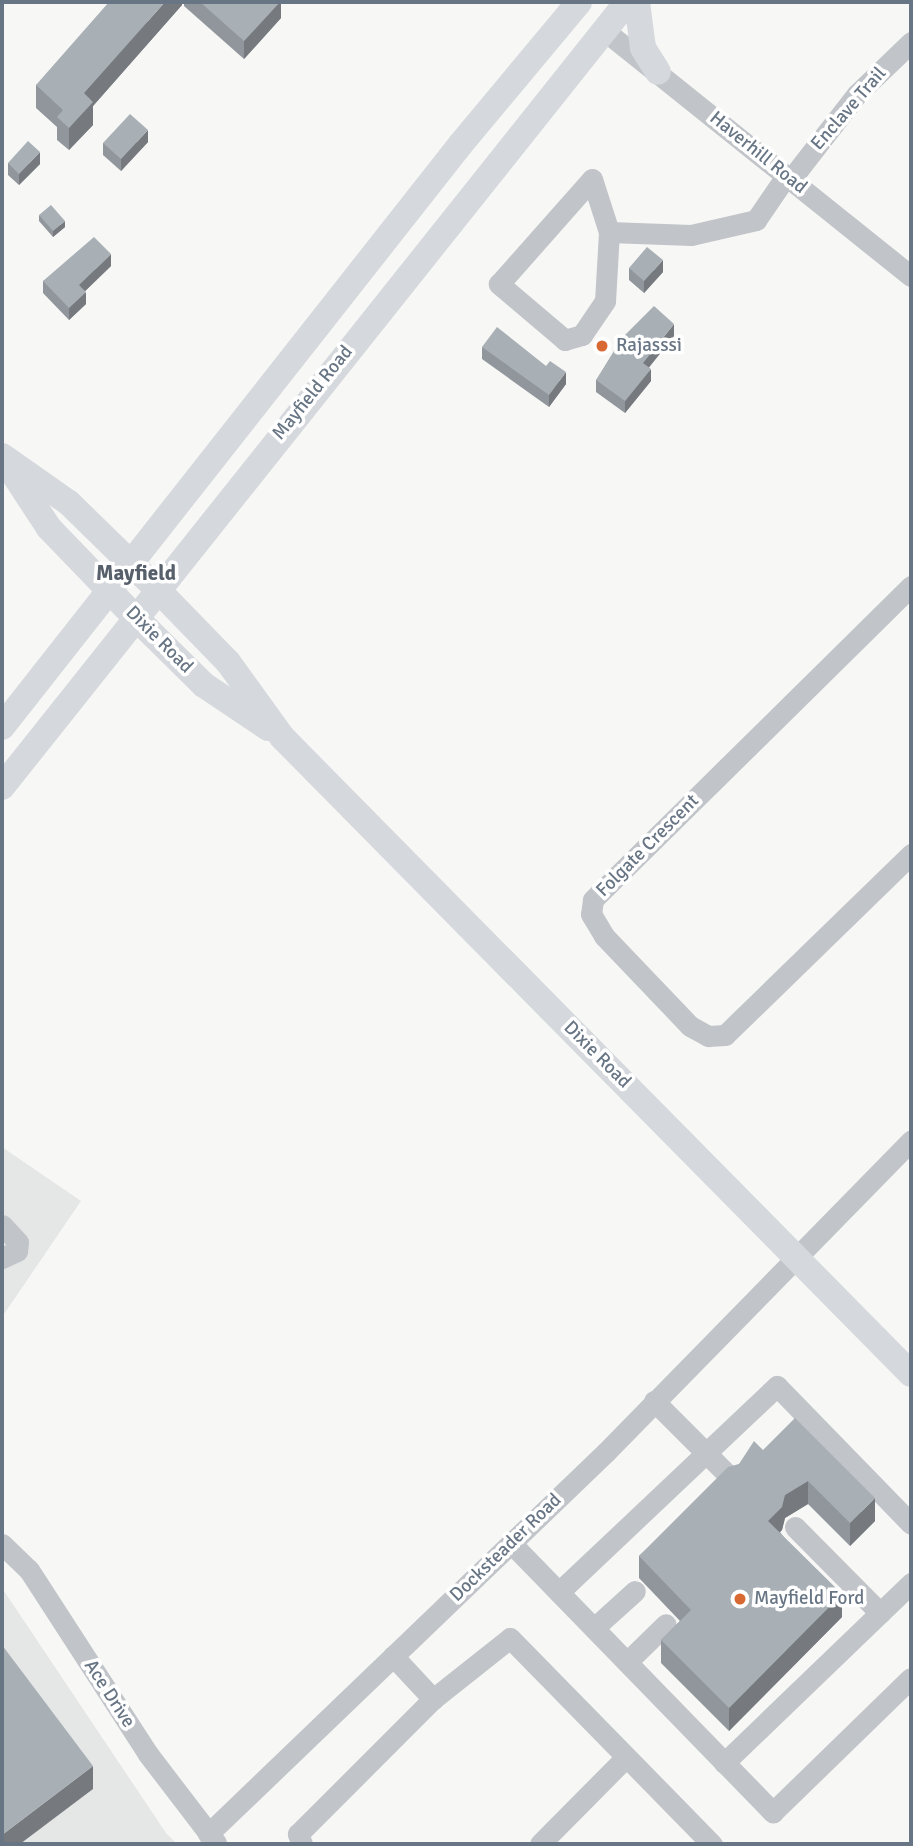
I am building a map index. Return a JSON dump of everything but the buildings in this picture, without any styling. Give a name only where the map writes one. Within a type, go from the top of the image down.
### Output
[{"type":"main road","name":"Mayfield Road","points":[[2,727],[579,2]]},
{"type":"main road","points":[[593,2],[606,31]]},
{"type":"main road","name":"Mayfield Road","points":[[2,787],[627,2]]},
{"type":"main road","points":[[637,2],[643,48],[658,72]]},
{"type":"main road","name":"Dixie Road","points":[[2,456],[69,503],[159,590],[228,662],[282,737],[911,1374]]},
{"type":"main road","name":"Dixie Road","points":[[2,456],[49,528],[136,618],[204,685],[282,737]]},
{"type":"street","name":"Haverhill Road","points":[[606,31],[911,276]]},
{"type":"street","name":"Enclave Trail","points":[[609,232],[691,235],[756,220],[857,94],[911,42]]},
{"type":"street","points":[[592,179],[609,232],[604,306],[579,338],[556,336],[499,284],[592,179]]},
{"type":"street","name":"Folgate Crescent","points":[[911,586],[593,900],[591,914],[604,936],[690,1026],[708,1036],[725,1035],[911,854]]},
{"type":"street","name":"Docksteader Road","points":[[212,1839],[393,1656],[654,1401],[795,1255],[911,1141]]},
{"type":"street","points":[[2,1258],[18,1251],[18,1241],[3,1227]]},
{"type":"street","points":[[559,1592],[777,1386],[911,1524]]},
{"type":"street","points":[[654,1401],[730,1477]]},
{"type":"street","points":[[795,1527],[880,1613]]},
{"type":"street","points":[[511,1543],[773,1812],[911,1678]]},
{"type":"street","name":"Ace Drive","points":[[2,1544],[29,1570],[148,1754],[212,1839]]},
{"type":"street","points":[[724,1763],[911,1583]]},
{"type":"street","points":[[594,1628],[635,1591]]},
{"type":"street","points":[[627,1662],[666,1624]]},
{"type":"street","points":[[302,1844],[298,1834],[433,1699],[510,1638],[712,1844]]},
{"type":"street","points":[[393,1656],[433,1699]]},
{"type":"street","points":[[540,1844],[626,1756]]},
{"type":"shaded area","points":[[2,1147],[81,1201],[2,1317]]},
{"type":"shaded area","points":[[2,1588],[166,1833],[177,1844],[2,1844]]},
{"type":"place","name":"Rajasssi","points":[[602,346]]},
{"type":"place","name":"Mayfield Ford","points":[[740,1599]]},
{"type":"district","name":"Mayfield","points":[[136,573]]}]
